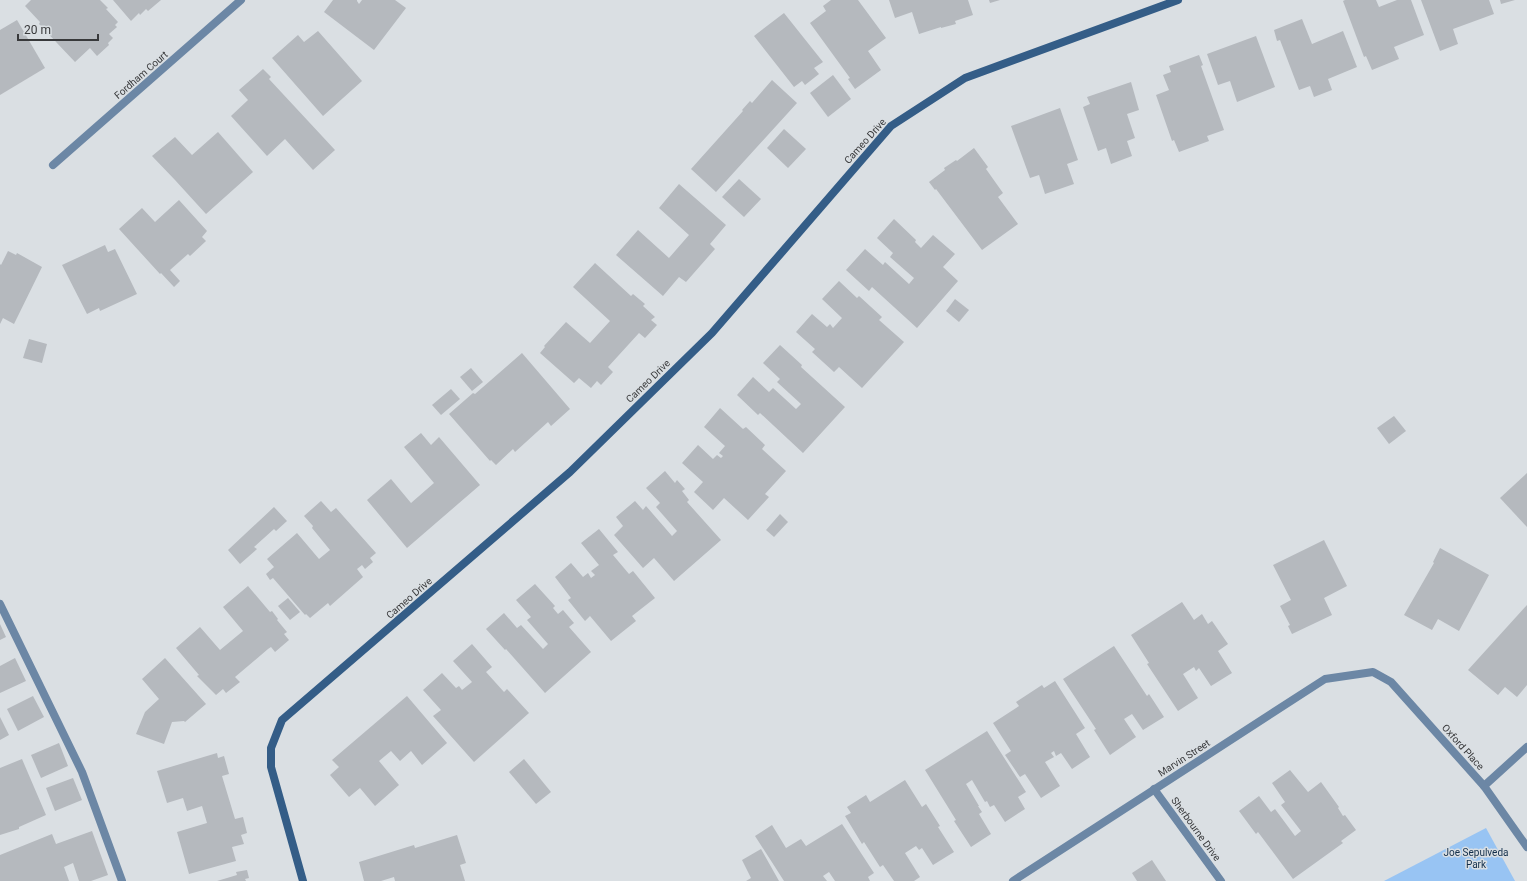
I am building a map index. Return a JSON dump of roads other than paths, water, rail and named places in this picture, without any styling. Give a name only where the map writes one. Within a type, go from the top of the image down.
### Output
[{"type":"street","name":"Fordham Court","points":[[53,165],[242,0]]},
{"type":"street","name":"Cameo Drive","points":[[303,881],[271,767],[271,748],[282,720],[570,472],[712,333],[891,126],[965,78],[1178,0]]},
{"type":"street","points":[[0,604],[82,772],[122,881]]},
{"type":"street","name":"Oxford Place","points":[[1373,672],[1391,682],[1484,786],[1527,847]]},
{"type":"street","name":"Marvin Street","points":[[1012,881],[1325,679],[1373,672]]},
{"type":"street","points":[[1484,786],[1527,747]]},
{"type":"street","name":"Sherbourne Drive","points":[[1154,789],[1221,881]]},
{"type":"park label","name":"Joe Sepulveda Park","points":[[1476,858]]}]
